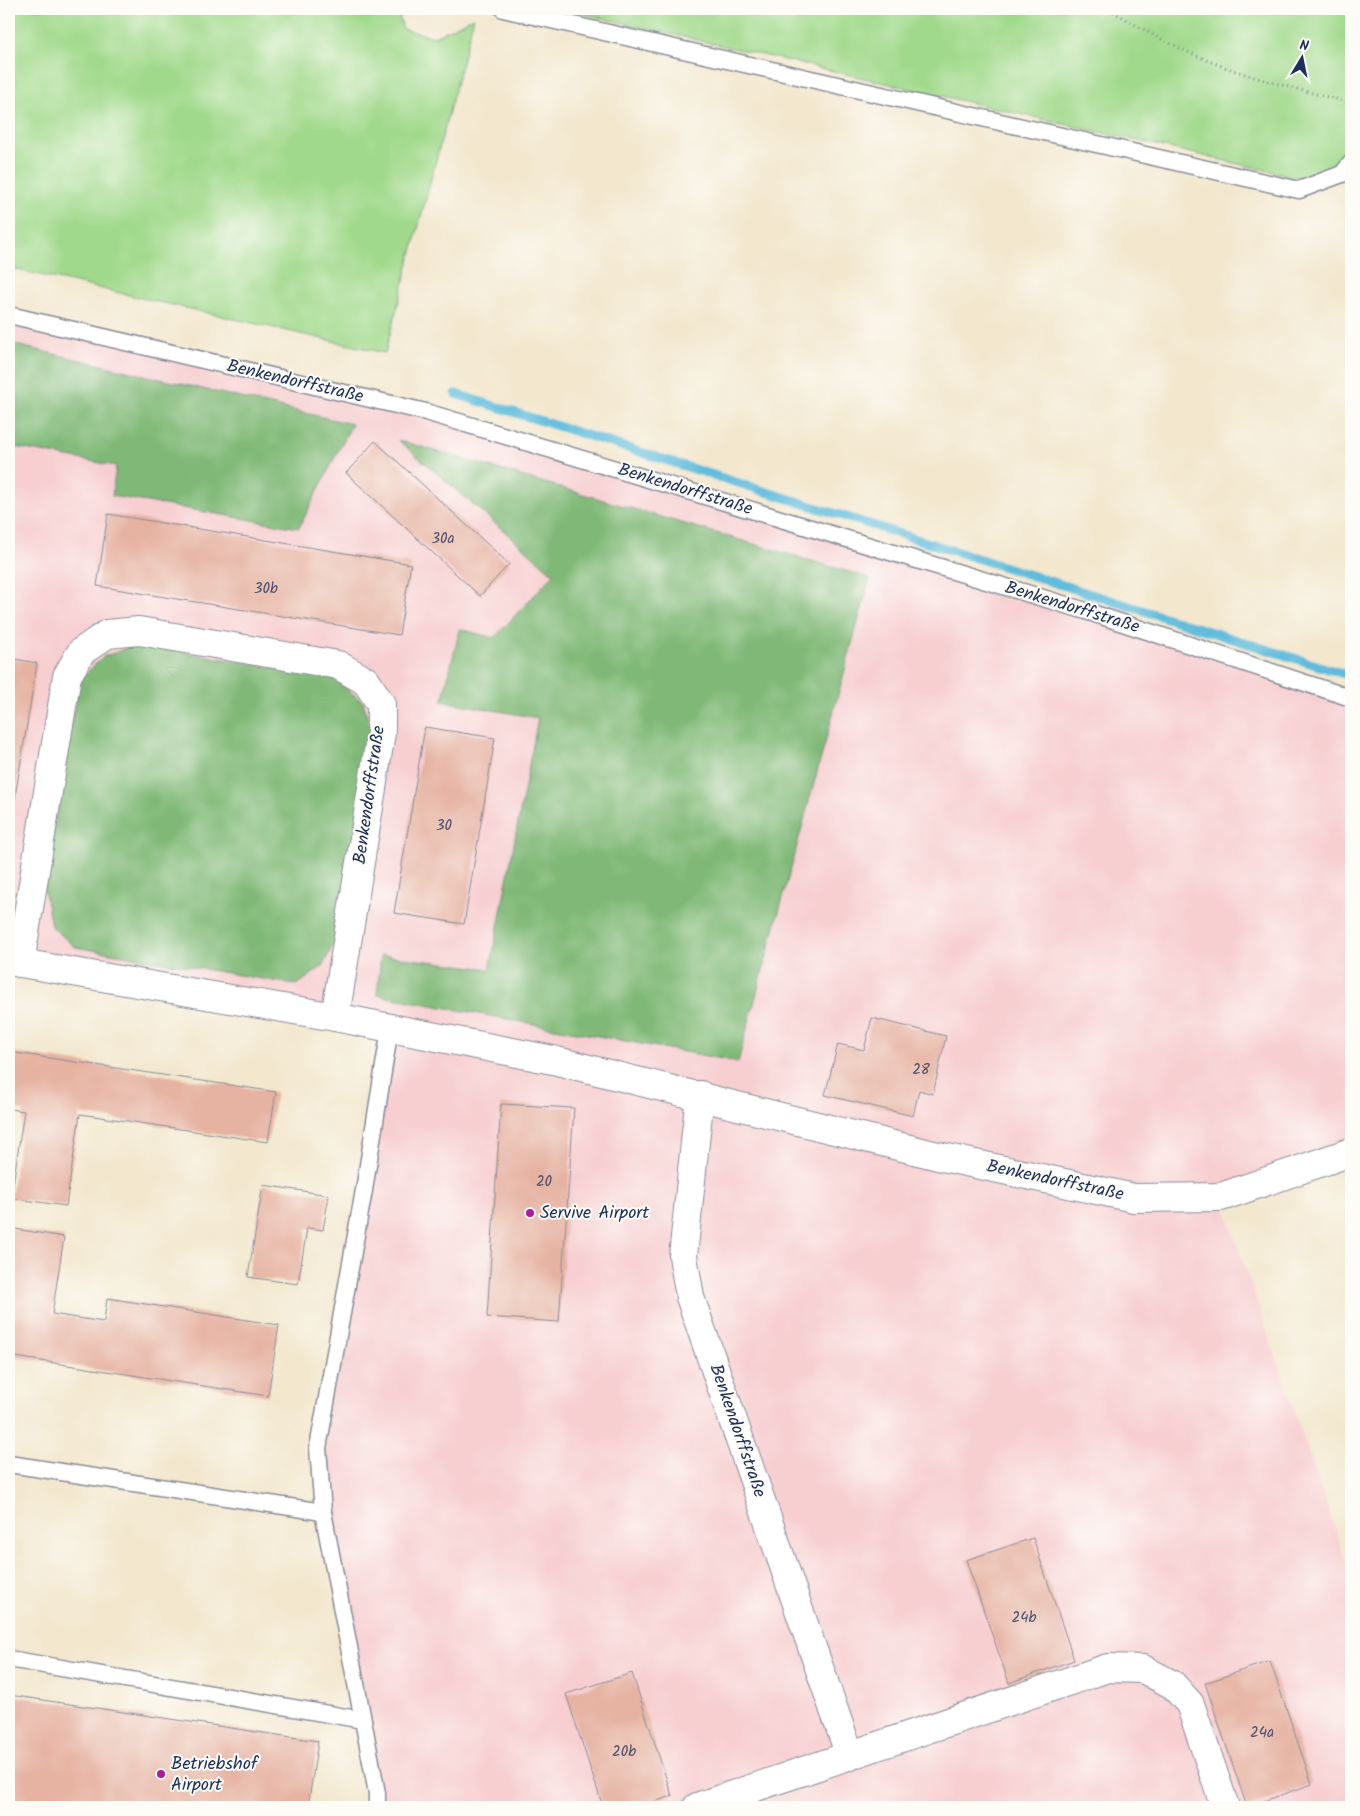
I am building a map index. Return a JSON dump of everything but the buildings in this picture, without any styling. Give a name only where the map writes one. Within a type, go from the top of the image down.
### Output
[{"type":"street","name":"Benkendorffstraße","points":[[335,1018],[381,733],[381,704],[366,681],[338,665],[138,631],[107,634],[81,652],[67,676],[14,962],[335,1018],[553,1060],[700,1095],[938,1156],[1134,1198],[1221,1197],[1351,1152]]},
{"type":"street","name":"Benkendorffstraße","points":[[700,1095],[683,1256],[690,1297],[850,1756]]},
{"type":"street","points":[[697,1807],[1108,1668],[1143,1669],[1173,1685],[1190,1704],[1226,1807]]},
{"type":"lane","points":[[503,9],[1299,190],[1342,174],[1351,163]]},
{"type":"lane","name":"Benkendorffstraße","points":[[9,315],[426,412],[1086,611],[1351,698]]},
{"type":"lane","points":[[377,1807],[377,1793],[324,1512],[318,1448],[364,1190],[390,1028]]},
{"type":"lane","points":[[9,1464],[324,1512]]},
{"type":"lane","points":[[9,1658],[362,1720]]},
{"type":"path","points":[[1109,9],[1172,44],[1235,71],[1351,103]]},
{"type":"shaded area","points":[[9,315],[426,412],[1351,698],[1351,1152],[1221,1197],[1351,1576],[1351,1807],[377,1807],[318,1448],[390,1028],[9,961]]},
{"type":"green space","points":[[9,9],[397,9],[403,29],[434,37],[474,17],[385,353],[9,268]]},
{"type":"green space","points":[[562,9],[1351,9],[1351,144],[1335,166],[1300,178]]},
{"type":"green space","points":[[9,343],[352,424],[299,528],[112,496],[116,466],[9,446]]},
{"type":"green space","points":[[398,440],[870,578],[738,1062],[377,995],[381,955],[490,969],[538,718],[442,701],[460,629],[494,638],[554,574]]},
{"type":"green space","points":[[138,644],[333,678],[363,702],[372,734],[339,934],[322,967],[297,985],[75,947],[51,926],[44,889],[79,680],[103,657]]},
{"type":"waterway","points":[[456,394],[1351,676]]},
{"type":"place","name":"Servive Airport","points":[[530,1213]]},
{"type":"place","name":"Betriebshof Airport","points":[[161,1774]]}]
